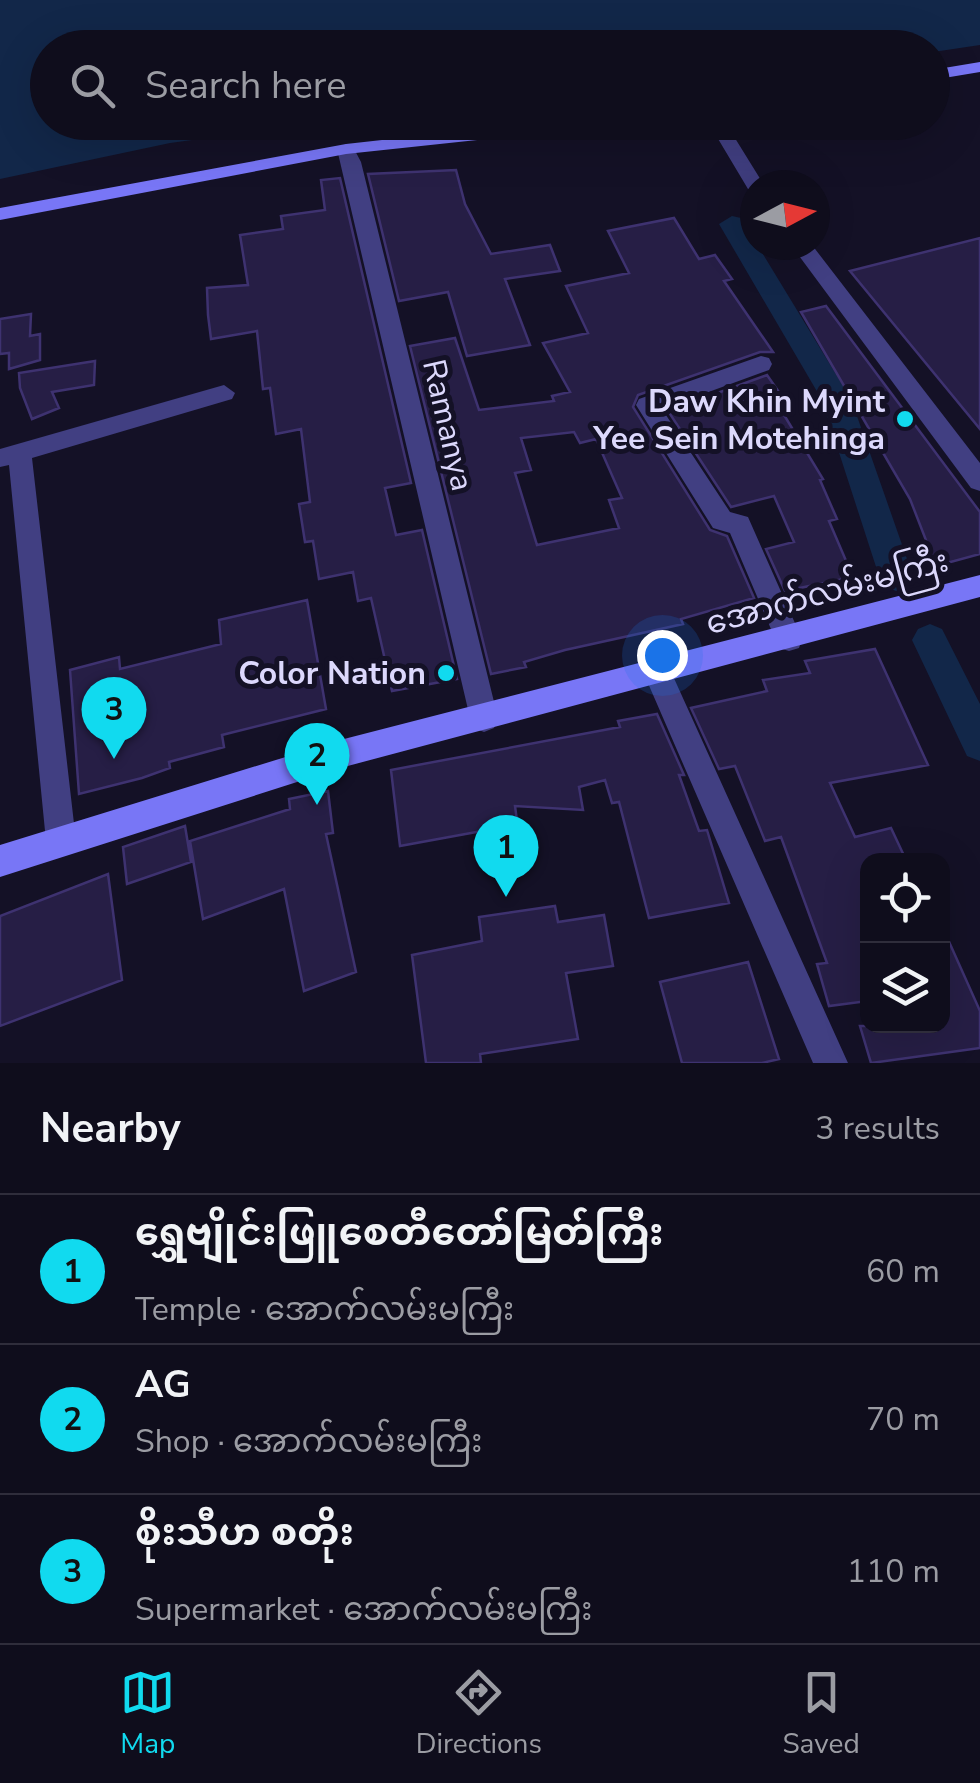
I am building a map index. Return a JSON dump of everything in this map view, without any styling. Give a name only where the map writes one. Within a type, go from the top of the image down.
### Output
[{"type":"main road","points":[[950,72],[980,67]]},
{"type":"main road","points":[[0,214],[346,149],[431,140]]},
{"type":"main road","name":"အောက်လမ်းမကြီး","points":[[0,861],[344,753],[658,674],[980,586]]},
{"type":"street","points":[[727,140],[746,170]]},
{"type":"street","name":"Ramanya","points":[[346,149],[484,718]]},
{"type":"street","points":[[811,260],[980,481]]},
{"type":"street","points":[[761,364],[647,404],[722,522],[739,524],[789,639]]},
{"type":"street","points":[[61,841],[10,455],[224,392]]},
{"type":"street","points":[[658,674],[831,1063]]},
{"type":"water","points":[[0,0],[980,0],[980,45],[950,49],[950,30],[30,30],[30,140],[192,140],[0,179]]},
{"type":"building","points":[[456,170],[465,204],[491,254],[550,245],[560,271],[505,279],[530,345],[467,356],[448,292],[399,301],[368,174]]},
{"type":"building","points":[[340,178],[411,483],[385,488],[396,535],[422,530],[457,679],[392,691],[371,598],[358,601],[353,572],[319,579],[313,541],[305,542],[299,504],[310,502],[301,429],[276,434],[270,388],[263,389],[257,331],[211,339],[208,315],[207,288],[248,285],[240,235],[283,229],[281,216],[325,210],[321,180]]},
{"type":"building","points":[[674,218],[699,259],[715,255],[732,279],[724,281],[773,352],[760,352],[638,395],[633,407],[710,530],[727,536],[754,598],[681,619],[683,624],[565,650],[524,662],[526,667],[491,674],[410,346],[455,338],[479,410],[554,401],[552,396],[570,392],[543,343],[588,333],[566,286],[629,273],[608,231]],"holes":[[[574,432],[580,443],[596,439],[622,498],[609,500],[619,528],[537,545],[515,473],[531,470],[521,438]]]},
{"type":"building","points":[[980,238],[980,429],[850,271]]},
{"type":"building","points":[[826,306],[980,512],[980,554],[936,566],[910,499],[801,312]]},
{"type":"building","points":[[31,314],[30,336],[40,334],[40,360],[9,369],[9,353],[0,354],[0,319]]},
{"type":"building","points":[[95,361],[94,385],[52,392],[59,408],[32,419],[20,388],[19,373]]},
{"type":"building","points":[[767,375],[790,408],[781,410],[823,479],[820,480],[837,519],[829,521],[853,577],[785,591],[766,549],[794,542],[774,496],[731,507],[668,411]]},
{"type":"building","points":[[307,600],[326,709],[222,735],[224,747],[169,762],[170,768],[142,778],[79,794],[70,670],[119,657],[120,669],[221,644],[219,620]]},
{"type":"building","points":[[875,649],[928,765],[830,783],[855,837],[891,828],[903,853],[860,853],[860,1002],[829,1006],[817,964],[827,963],[781,837],[765,841],[735,766],[719,769],[691,708],[767,691],[763,680],[810,673],[805,661]]},
{"type":"building","points":[[657,714],[684,775],[679,775],[699,831],[707,830],[729,903],[649,918],[619,802],[612,803],[605,780],[579,787],[583,810],[515,806],[519,836],[483,840],[482,831],[400,846],[391,770],[620,727],[618,721]]},
{"type":"building","points":[[328,791],[333,833],[326,834],[356,972],[304,991],[284,889],[203,919],[190,841],[290,809],[289,799]]},
{"type":"building","points":[[185,826],[191,862],[127,884],[123,847]]},
{"type":"building","points":[[108,874],[122,980],[0,1026],[0,916]]},
{"type":"building","points":[[555,906],[558,922],[604,915],[613,966],[566,973],[578,1039],[480,1054],[481,1063],[426,1063],[412,955],[482,941],[479,917]]},
{"type":"building","points":[[950,944],[980,1011],[980,1048],[871,1063],[862,1033],[950,1033]]},
{"type":"building","points":[[748,962],[779,1059],[762,1063],[682,1063],[660,982]]},
{"type":"waterway","points":[[732,224],[836,399],[896,576]]},
{"type":"waterway","points":[[930,640],[980,743]]},
{"type":"place","name":"Daw Khin Myint Yee Sein Motehinga","points":[[905,419]]},
{"type":"place","name":"Color Nation","points":[[446,673]]},
{"type":"place","name":"စိုးသီဟ စတိုး","points":[[114,759]]},
{"type":"place","name":"AG","points":[[317,805]]},
{"type":"place","name":"ရွှေဗျိုင်းဖြူစေတီတော်မြတ်ကြီး","points":[[506,897]]}]
